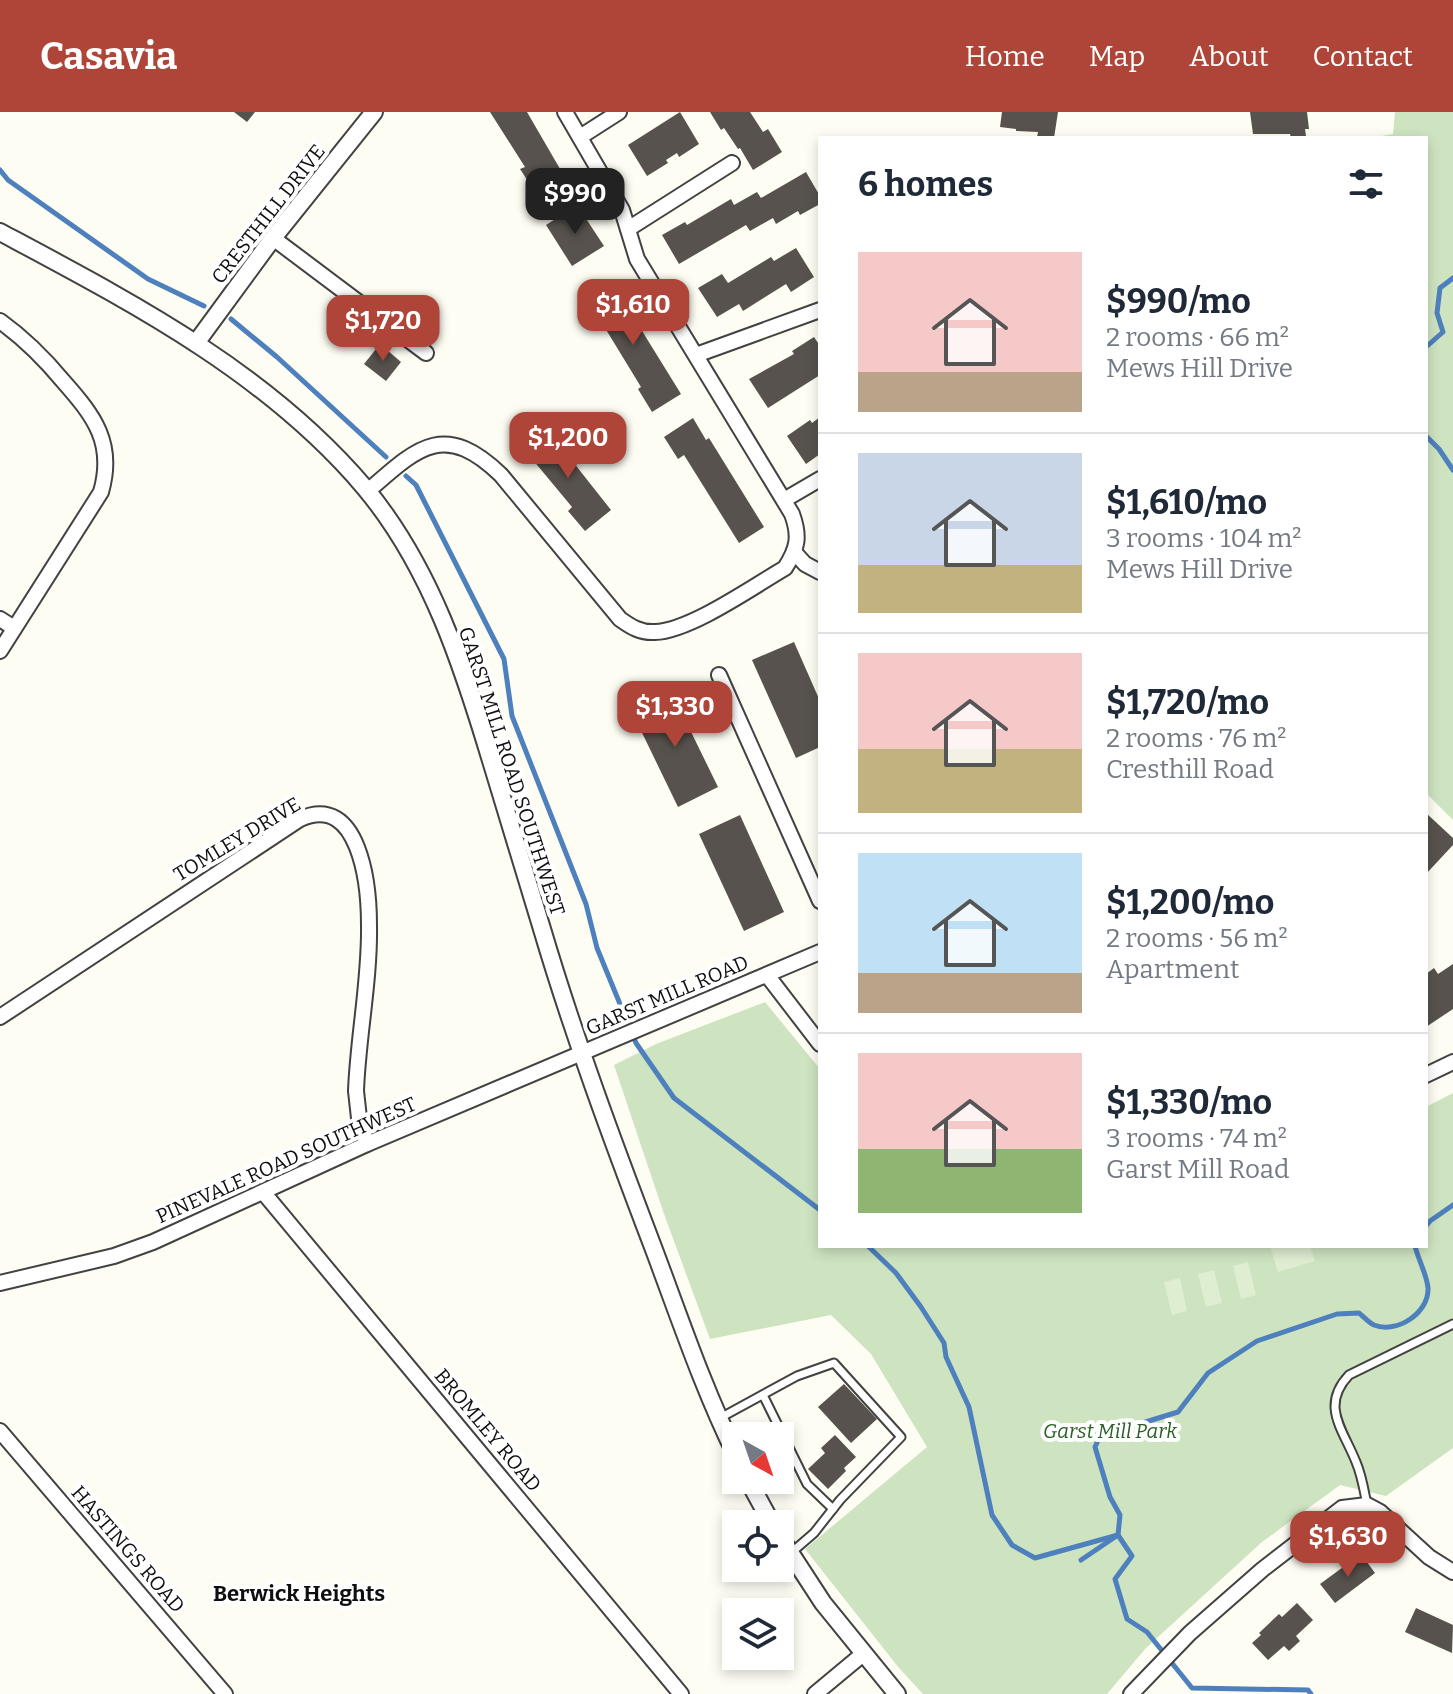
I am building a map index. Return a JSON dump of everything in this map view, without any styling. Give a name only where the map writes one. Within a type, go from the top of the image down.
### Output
[{"type":"street","name":"CRESTHILL DRIVE","points":[[196,343],[273,238],[374,112]]},
{"type":"street","points":[[368,491],[408,456],[423,448],[447,445],[469,450],[501,475],[620,619],[645,632],[658,633],[691,622],[785,568],[795,553],[798,530],[784,500],[637,259],[616,198],[565,112]]},
{"type":"street","points":[[580,137],[619,112]]},
{"type":"street","points":[[628,229],[732,163]]},
{"type":"street","name":"GARST MILL ROAD SOUTHWEST","points":[[0,232],[127,300],[255,384],[304,424],[368,491],[396,530],[420,571],[448,633],[471,696],[560,991],[686,1335],[722,1423]]},
{"type":"street","points":[[273,238],[426,353]]},
{"type":"street","points":[[696,355],[818,311]]},
{"type":"street","points":[[0,321],[41,354],[90,411],[100,432],[106,458],[101,492],[0,651]]},
{"type":"street","points":[[784,500],[818,480]]},
{"type":"street","points":[[795,553],[805,564],[818,571]]},
{"type":"street","points":[[0,619],[14,628]]},
{"type":"street","points":[[719,675],[818,897]]},
{"type":"street","name":"TOMLEY DRIVE","points":[[0,1017],[300,819],[330,813],[350,831],[366,890],[369,925],[356,1091],[359,1118],[367,1144]]},
{"type":"street","name":"GARST MILL ROAD","points":[[582,1052],[818,953]]},
{"type":"street","name":"GARST MILL ROAD","points":[[767,975],[818,1041]]},
{"type":"street","name":"PINEVALE ROAD SOUTHWEST","points":[[0,1283],[114,1256],[153,1242],[367,1144],[582,1052]]},
{"type":"street","points":[[1428,1074],[1453,1062]]},
{"type":"street","name":"BROMLEY ROAD","points":[[263,1192],[681,1694]]},
{"type":"street","name":"HASTINGS ROAD","points":[[0,1431],[225,1694]]},
{"type":"street","points":[[1131,1694],[1190,1633],[1342,1508],[1367,1505],[1380,1512],[1429,1557],[1453,1572]]},
{"type":"street","points":[[794,1559],[863,1654],[897,1694]]},
{"type":"street","points":[[815,1694],[863,1654]]},
{"type":"lane","points":[[1367,1505],[1362,1479],[1334,1412],[1334,1398],[1339,1385],[1349,1375],[1453,1324]]},
{"type":"lane","points":[[720,1418],[797,1376],[834,1363],[901,1437],[814,1533],[794,1550]]},
{"type":"lane","points":[[763,1395],[807,1484],[833,1509]]},
{"type":"green space","points":[[1395,112],[1453,112],[1453,820],[1428,795],[1428,136],[1382,136],[1393,134]]},
{"type":"green space","name":"Garst Mill Park","points":[[765,1002],[818,1067],[818,1248],[1428,1248],[1428,1106],[1453,1093],[1453,1448],[1386,1496],[1340,1485],[1262,1542],[1146,1648],[1107,1694],[923,1694],[805,1549],[927,1447],[871,1354],[831,1315],[710,1339],[614,1065],[656,1044]]},
{"type":"green space","points":[[1271,1248],[1311,1248],[1315,1261],[1278,1272]]},
{"type":"green space","points":[[1248,1262],[1256,1295],[1241,1299],[1233,1266]]},
{"type":"green space","points":[[1214,1270],[1222,1303],[1206,1307],[1198,1274]]},
{"type":"green space","points":[[1180,1278],[1187,1311],[1172,1315],[1164,1282]]},
{"type":"building","points":[[234,112],[255,112],[247,122]]},
{"type":"building","points":[[490,112],[527,112],[563,174],[535,192],[520,169],[525,167]]},
{"type":"building","points":[[680,112],[699,144],[679,157],[677,153],[666,160],[668,163],[647,176],[628,145]]},
{"type":"building","points":[[710,112],[750,112],[763,132],[768,129],[782,152],[753,170],[740,148],[724,128],[721,130]]},
{"type":"building","points":[[1002,112],[1058,112],[1054,136],[1037,136],[1038,132],[1000,127]]},
{"type":"building","points":[[1250,112],[1307,112],[1309,129],[1305,129],[1306,136],[1253,134]]},
{"type":"building","points":[[806,172],[818,193],[818,205],[800,215],[798,211],[776,224],[773,218],[750,231],[746,225],[679,264],[662,235],[685,222],[687,225],[731,199],[734,205],[757,192],[761,198]]},
{"type":"building","points":[[577,205],[604,246],[572,266],[546,225]]},
{"type":"building","points":[[796,248],[814,277],[791,292],[786,284],[743,311],[739,304],[717,317],[698,288],[722,274],[728,283],[771,257],[774,261]]},
{"type":"building","points":[[613,284],[681,394],[652,412],[638,389],[641,387],[602,323],[598,326],[584,303]]},
{"type":"building","points":[[814,337],[818,343],[818,376],[768,408],[749,379],[794,354],[792,351]]},
{"type":"building","points":[[380,344],[401,362],[386,381],[364,364]]},
{"type":"building","points":[[693,418],[706,440],[709,438],[764,527],[739,543],[684,455],[678,459],[664,437]]},
{"type":"building","points":[[818,418],[818,455],[806,464],[787,436],[810,420],[812,423]]},
{"type":"building","points":[[547,429],[611,510],[585,531],[568,511],[572,507],[523,448]]},
{"type":"building","points":[[794,642],[818,696],[818,748],[796,758],[752,660]]},
{"type":"building","points":[[671,691],[718,787],[678,807],[631,710]]},
{"type":"building","points":[[740,815],[784,912],[744,931],[699,834]]},
{"type":"building","points":[[1428,815],[1453,838],[1453,845],[1428,872]]},
{"type":"building","points":[[1453,964],[1453,1009],[1428,1026],[1428,972],[1434,968],[1438,974]]},
{"type":"building","points":[[844,1384],[877,1419],[851,1443],[818,1407]]},
{"type":"building","points":[[835,1435],[856,1457],[828,1489],[808,1469],[825,1453],[821,1448]]},
{"type":"building","points":[[1361,1554],[1375,1573],[1335,1603],[1320,1584]]},
{"type":"building","points":[[1297,1603],[1313,1620],[1296,1636],[1300,1641],[1289,1651],[1284,1646],[1268,1660],[1252,1643],[1279,1614],[1282,1617]]},
{"type":"building","points":[[1416,1608],[1453,1625],[1452,1653],[1405,1632]]},
{"type":"waterway","points":[[0,170],[8,180],[148,279],[204,306]]},
{"type":"waterway","points":[[1428,345],[1443,332],[1437,313],[1440,288],[1453,278]]},
{"type":"waterway","points":[[231,319],[386,457]]},
{"type":"waterway","points":[[1428,438],[1453,470]]},
{"type":"waterway","points":[[406,476],[416,485],[504,659],[512,716],[586,904],[597,948],[636,1043],[674,1098],[818,1208]]},
{"type":"waterway","points":[[1428,1224],[1453,1205]]},
{"type":"waterway","points":[[870,1248],[896,1273],[944,1343],[946,1357],[969,1407],[992,1515],[1012,1545],[1035,1558],[1118,1535],[1120,1515],[1110,1497],[1095,1447],[1100,1436],[1178,1412],[1208,1373],[1257,1341],[1337,1314],[1359,1313],[1372,1324],[1383,1327],[1392,1327],[1410,1319],[1423,1306],[1428,1288],[1416,1248]]},
{"type":"waterway","points":[[1081,1560],[1118,1535],[1132,1556],[1115,1579],[1127,1619],[1147,1632],[1192,1688],[1308,1690],[1311,1694]]},
{"type":"district","name":"Berwick Heights","points":[[299,1593]]}]
